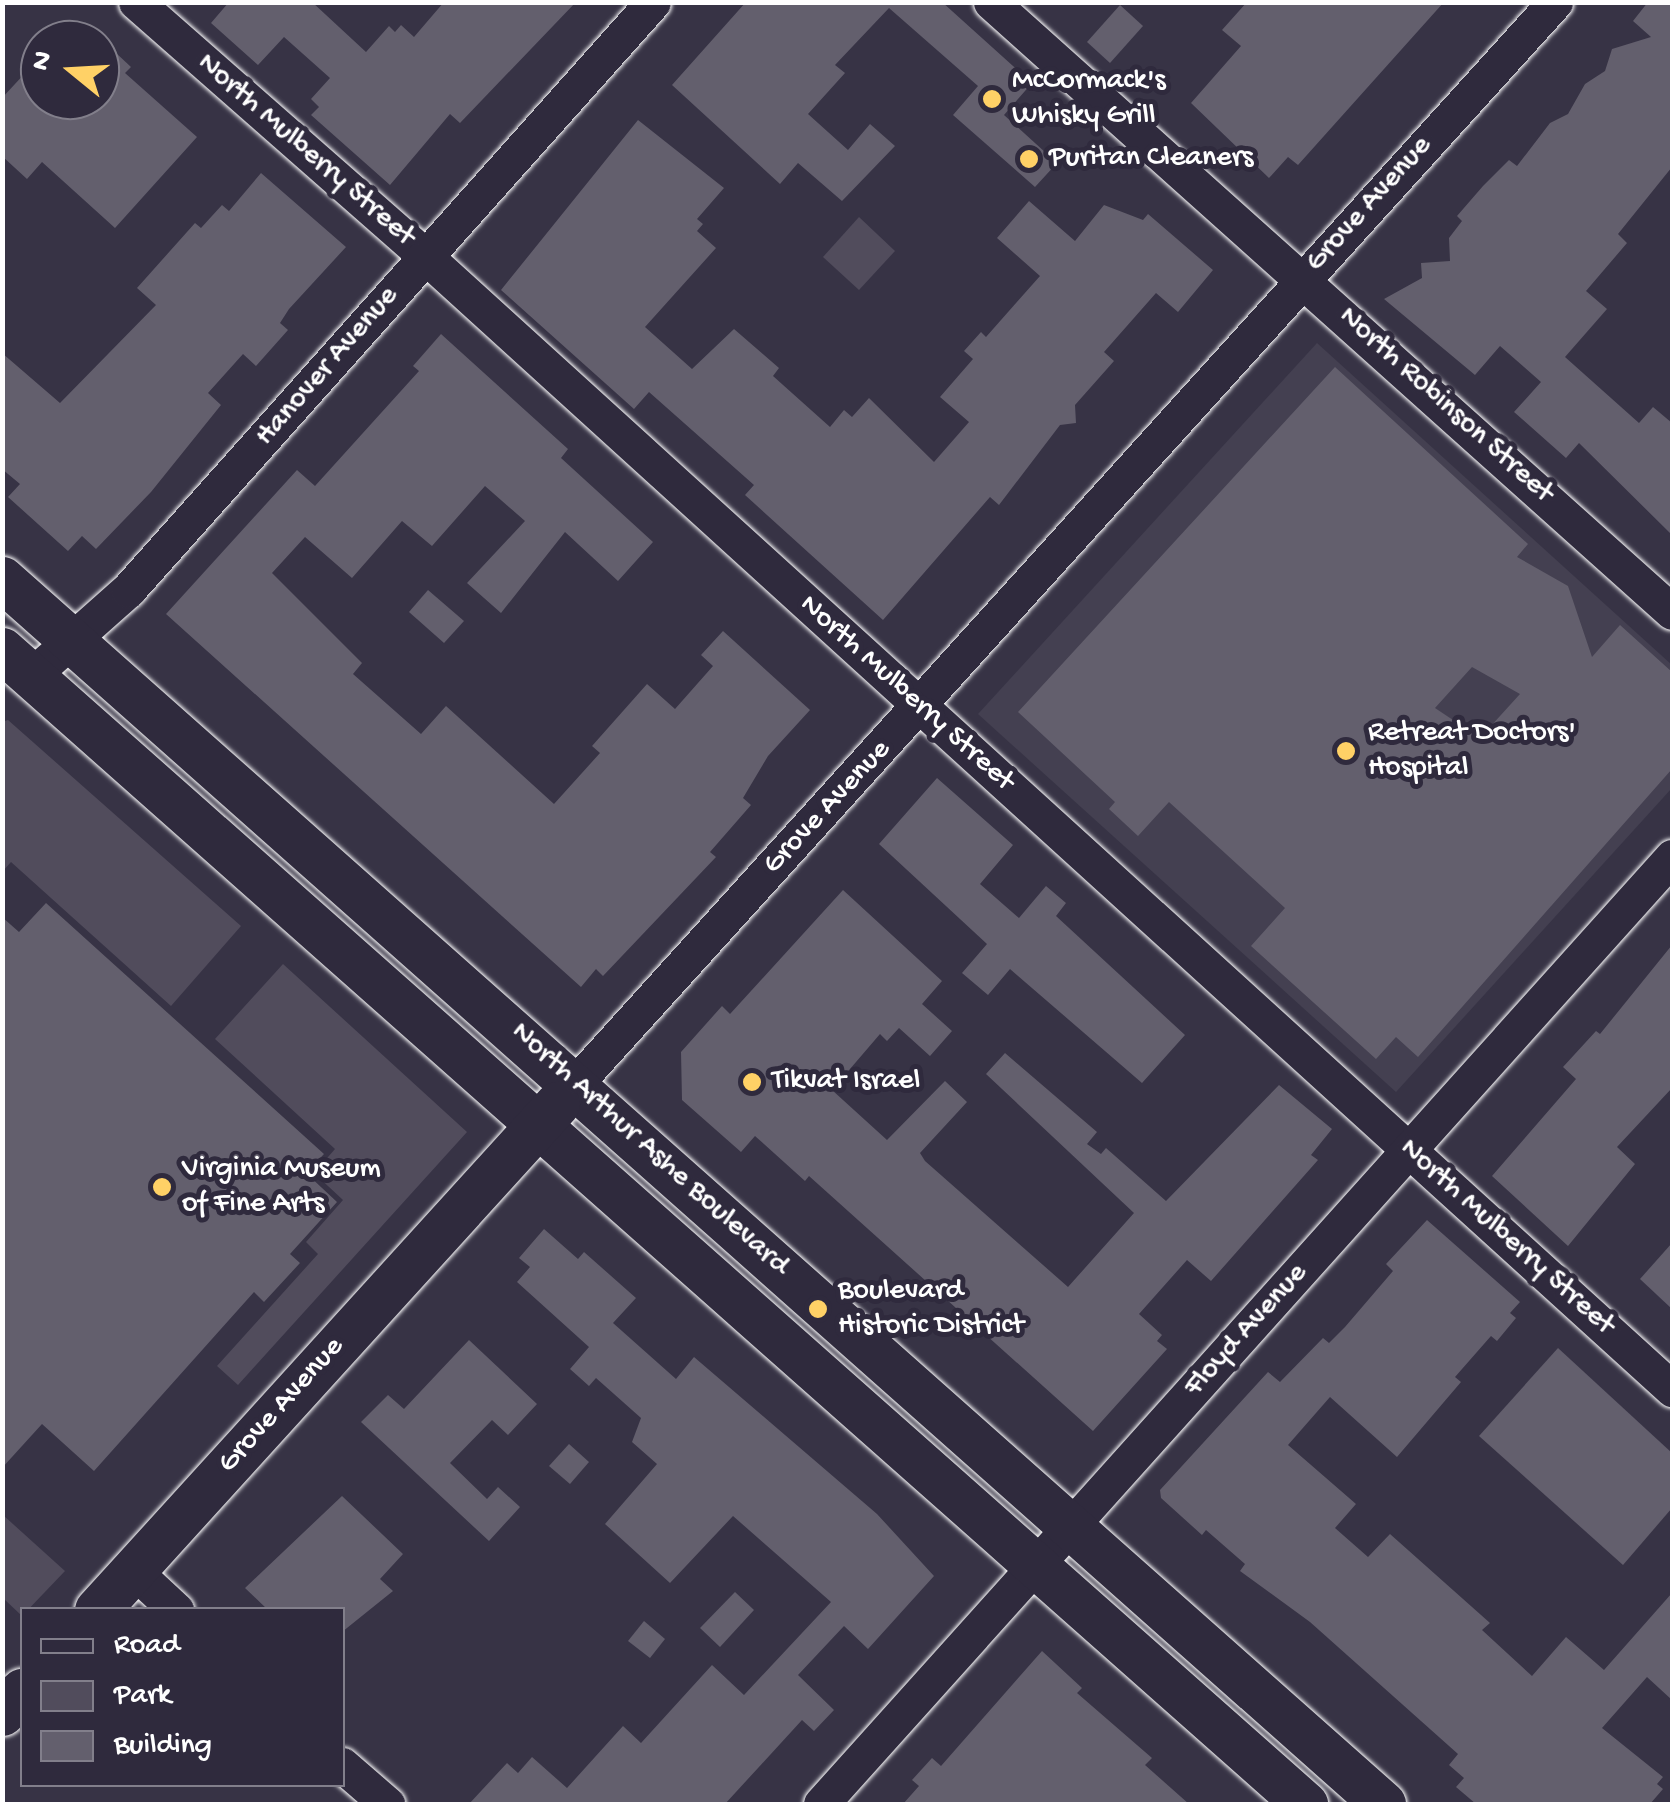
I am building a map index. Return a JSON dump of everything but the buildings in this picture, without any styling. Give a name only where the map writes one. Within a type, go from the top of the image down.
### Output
[{"type":"main road","name":"North Arthur Ashe Boulevard","points":[[2,579],[1383,1804]]},
{"type":"main road","name":"North Arthur Ashe Boulevard","points":[[17,663],[1305,1804]]},
{"type":"main road","name":"Grove Avenue","points":[[100,1607],[575,1084]]},
{"type":"main road","points":[[2,1713],[20,1693]]},
{"type":"street","name":"North Mulberry Street","points":[[136,2],[426,256],[1672,1389]]},
{"type":"street","name":"Hanover Avenue","points":[[17,663],[70,641],[128,590],[653,2]]},
{"type":"street","name":"North Robinson Street","points":[[991,2],[1304,278],[1672,612]]},
{"type":"street","name":"Grove Avenue","points":[[575,1084],[921,707],[1556,2]]},
{"type":"street","name":"Floyd Avenue","points":[[821,1804],[1672,857]]},
{"type":"street","points":[[133,1570],[173,1607]]},
{"type":"street","points":[[345,1767],[387,1804]]},
{"type":"shaded area","name":"Retreat Doctors' Hospital","points":[[1317,343],[1672,665],[1672,788],[1396,1092],[978,714]]},
{"type":"green space","points":[[859,217],[895,251],[859,290],[823,257]]},
{"type":"green space","points":[[8,720],[241,926],[171,1006],[11,862],[3,871],[2,722]]},
{"type":"green space","points":[[283,964],[467,1132],[238,1385],[217,1366],[318,1254],[306,1242],[343,1200],[314,1173],[335,1149],[215,1039]]},
{"type":"green space","points":[[3,1515],[65,1571],[31,1607],[20,1607],[20,1614],[3,1598]]},
{"type":"place","name":"McCormack's Whisky Grill","points":[[992,99]]},
{"type":"place","name":"Puritan Cleaners","points":[[1029,159]]},
{"type":"place","name":"Retreat Doctors' Hospital","points":[[1346,751]]},
{"type":"place","name":"Tikvat Israel","points":[[752,1082]]},
{"type":"place","name":"Virginia Museum of Fine Arts","points":[[162,1187]]},
{"type":"place","name":"Boulevard Historic District","points":[[818,1309]]}]
